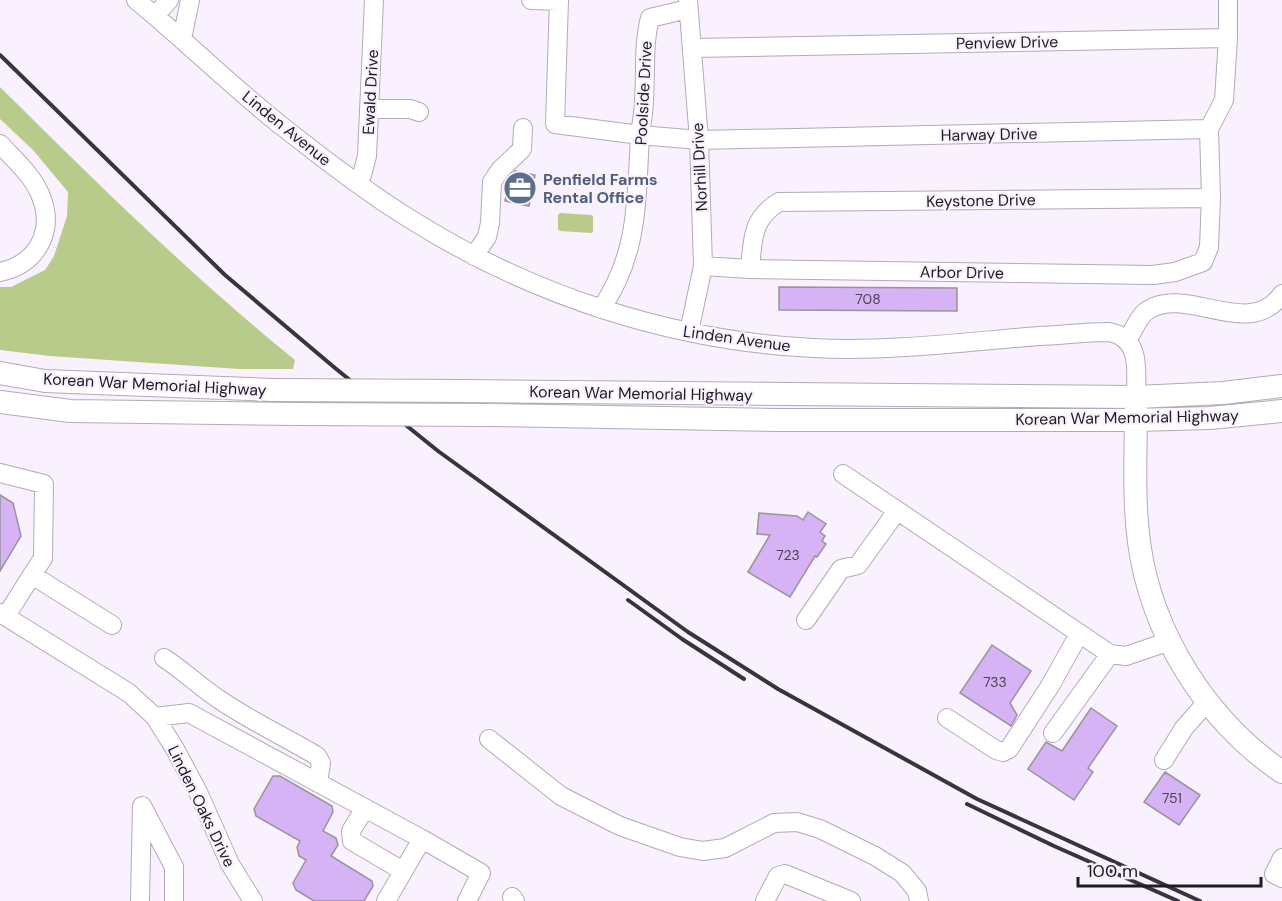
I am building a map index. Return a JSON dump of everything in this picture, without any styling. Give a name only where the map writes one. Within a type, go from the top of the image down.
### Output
[{"type":"main road","name":"Korean War Memorial Highway","points":[[0,373],[45,381],[273,390],[1136,397],[1223,393],[1282,386]]},
{"type":"main road","points":[[1136,397],[1136,500],[1139,545],[1149,586],[1170,640],[1186,672],[1207,702],[1246,744],[1282,772]]},
{"type":"main road","name":"Korean War Memorial Highway","points":[[0,402],[70,411],[774,420],[1136,420],[1210,418],[1282,411]]},
{"type":"street","name":"Linden Avenue","points":[[136,0],[283,127],[412,221],[474,256],[539,286],[601,309],[688,332],[745,342],[814,348],[904,347],[1102,332],[1116,333],[1127,339]]},
{"type":"street","points":[[155,15],[169,0]]},
{"type":"street","points":[[182,39],[190,0]]},
{"type":"street","name":"Ewald Drive","points":[[357,183],[362,175],[367,156],[374,0]]},
{"type":"street","points":[[531,0],[559,1]]},
{"type":"street","points":[[1211,198],[1209,129],[1224,100],[1228,0]]},
{"type":"street","name":"Harway Drive","points":[[559,1],[555,124],[699,140],[1209,129]]},
{"type":"street","name":"Poolside Drive","points":[[601,309],[612,293],[629,251],[635,220],[640,135],[645,99],[646,34],[650,18],[688,4]]},
{"type":"street","name":"Norhill Drive","points":[[688,4],[699,140],[704,266],[688,332]]},
{"type":"street","name":"Penview Drive","points":[[692,48],[1228,38]]},
{"type":"street","points":[[369,109],[410,109],[418,112]]},
{"type":"street","points":[[474,256],[487,237],[492,182],[500,170],[522,148],[523,128]]},
{"type":"street","points":[[0,144],[20,164],[40,193],[45,208],[45,225],[36,252],[27,261],[13,269],[0,272]]},
{"type":"street","name":"Arbor Drive","points":[[704,266],[750,269],[1153,275],[1183,270],[1203,262],[1209,247],[1211,198]]},
{"type":"street","name":"Keystone Drive","points":[[750,269],[754,231],[767,209],[779,202],[1211,198]]},
{"type":"street","points":[[1136,397],[1135,355],[1127,339],[1147,310],[1160,305],[1185,305],[1233,313],[1249,313],[1271,307],[1282,294]]},
{"type":"street","points":[[0,473],[44,484],[42,558],[3,614]]},
{"type":"street","points":[[843,474],[1110,654],[1126,656],[1170,640]]},
{"type":"street","points":[[806,620],[841,569],[858,565],[897,511]]},
{"type":"street","points":[[32,575],[112,625]]},
{"type":"street","name":"Linden Oaks Drive","points":[[3,614],[129,693],[155,717],[198,792],[230,864],[251,900]]},
{"type":"street","points":[[947,718],[996,750],[1003,752],[1009,749],[1050,686],[1079,634]]},
{"type":"street","points":[[1053,733],[1110,654]]},
{"type":"street","points":[[164,658],[234,709],[316,756],[321,763],[318,783]]},
{"type":"street","points":[[1164,760],[1184,728],[1207,702]]},
{"type":"street","points":[[221,730],[234,709]]},
{"type":"street","points":[[155,717],[189,713],[481,873],[467,901]]},
{"type":"street","points":[[489,739],[561,796],[621,826],[681,847],[703,851],[725,848],[774,824],[797,822],[820,829],[875,856],[902,873],[917,891],[919,901]]},
{"type":"street","points":[[140,901],[142,806],[174,867],[174,901]]},
{"type":"street","points":[[365,808],[351,831],[352,841],[403,871]]},
{"type":"street","points":[[386,901],[422,839]]},
{"type":"street","points":[[1282,858],[1274,874],[1282,878]]},
{"type":"street","points":[[765,901],[778,876],[785,874],[851,901]]},
{"type":"green space","points":[[0,87],[181,261],[295,360],[293,369],[239,369],[50,356],[0,350],[0,287],[11,287],[45,270],[54,256],[67,216],[68,192],[33,150],[0,119]]},
{"type":"green space","points":[[560,213],[593,216],[593,232],[560,231],[558,215]]},
{"type":"building","name":"Penfield Farms Rental Office","points":[[515,171],[535,175],[529,206],[505,201],[510,176]]},
{"type":"building","points":[[779,287],[957,288],[957,311],[779,310]]},
{"type":"building","points":[[0,495],[13,503],[21,536],[0,571]]},
{"type":"building","points":[[808,512],[826,524],[820,532],[825,536],[822,541],[826,544],[817,557],[815,556],[790,597],[748,572],[770,535],[757,534],[759,513],[797,516],[803,520]]},
{"type":"building","points":[[992,645],[1031,671],[1010,703],[1017,715],[1011,726],[960,693]]},
{"type":"building","points":[[1091,708],[1117,726],[1088,768],[1093,772],[1074,800],[1028,769],[1046,742],[1062,751]]},
{"type":"building","points":[[1165,772],[1200,795],[1179,825],[1144,802]]},
{"type":"building","points":[[273,776],[280,776],[332,806],[333,812],[323,831],[336,838],[338,845],[331,856],[372,881],[373,886],[364,901],[314,901],[296,890],[293,883],[306,860],[299,856],[297,847],[300,841],[256,816],[254,809]]},
{"type":"railway","points":[[0,55],[225,275],[335,368],[438,451],[688,632],[778,689],[977,799],[1200,901]]},
{"type":"railway","points":[[628,600],[682,639],[744,679]]},
{"type":"railway","points":[[967,804],[1054,846],[1178,901]]},
{"type":"place","name":"Penfield Farms Rental Office","points":[[520,188]]}]
